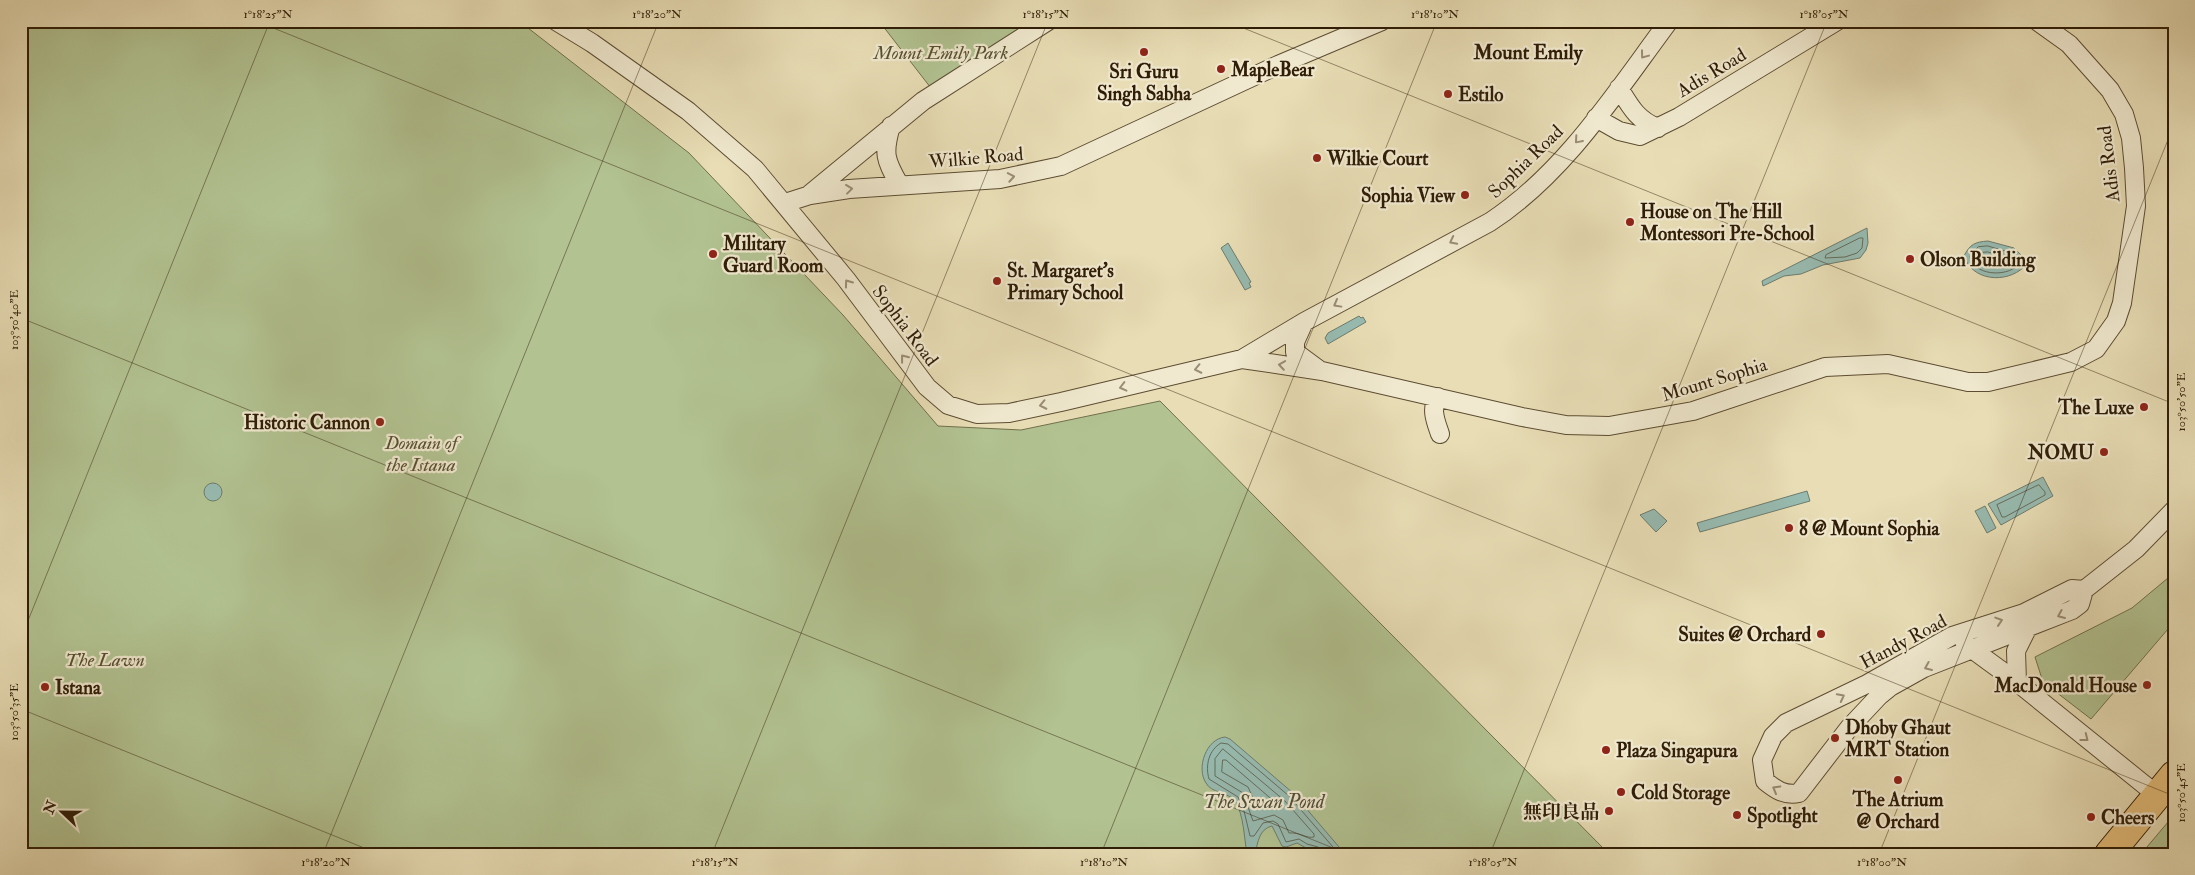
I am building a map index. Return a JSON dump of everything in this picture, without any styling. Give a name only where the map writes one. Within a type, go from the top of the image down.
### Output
[{"type":"main road","points":[[2109,854],[2165,785]]},
{"type":"street","name":"Sophia Road","points":[[556,21],[592,43],[688,111],[755,169],[846,279],[926,387],[948,405],[977,414],[1009,413],[1242,358],[1311,318],[1490,222],[1516,205],[1596,118],[1669,21]]},
{"type":"street","points":[[810,194],[923,101],[1048,21]]},
{"type":"street","name":"Wilkie Road","points":[[785,203],[810,194],[899,184],[1000,179],[1061,166],[1278,65],[1382,21]]},
{"type":"street","name":"Adis Road","points":[[1596,118],[1619,131],[1632,136],[1640,136],[1658,128],[1838,21]]},
{"type":"street","name":"Adis Road","points":[[2036,21],[2069,44],[2110,90],[2124,114],[2130,138],[2136,206],[2122,303],[2116,321],[2108,334]]},
{"type":"street","points":[[1619,88],[1634,113],[1645,123],[1658,128]]},
{"type":"street","points":[[892,126],[885,153],[888,164],[899,184]]},
{"type":"street","name":"Mount Sophia","points":[[1311,318],[1295,342],[1295,352],[1307,363],[1322,371]]},
{"type":"street","name":"Mount Sophia","points":[[1242,358],[1322,371],[1566,425],[1626,425],[1694,411],[1825,366],[1888,364],[1968,382],[1988,382],[2071,362],[2096,349],[2108,334]]},
{"type":"street","points":[[1438,397],[1433,404],[1440,434]]},
{"type":"street","name":"Handy Road","points":[[2084,590],[2072,589],[2024,613],[1952,636],[1867,684],[1786,723],[1773,736],[1762,760],[1765,782],[1776,790],[1789,795],[1799,793],[1806,787],[1849,728],[1884,692],[1924,668],[2072,610],[2080,604],[2084,590],[2136,549],[2174,510]]},
{"type":"street","points":[[2017,682],[2016,651],[2027,629]]},
{"type":"street","points":[[1952,636],[2165,785]]},
{"type":"green space","name":"Domain of the Istana","points":[[21,21],[519,21],[689,153],[843,315],[938,426],[1021,430],[1160,401],[1609,854],[21,854]]},
{"type":"green space","name":"Mount Emily Park","points":[[879,21],[1044,21],[934,92]]},
{"type":"green space","points":[[2174,573],[2174,622],[2091,719],[2043,682],[2035,657],[2132,608]]},
{"type":"green space","points":[[2174,815],[2174,854],[2141,854]]},
{"type":"water","points":[[1867,228],[1868,243],[1866,250],[1860,258],[1823,265],[1801,274],[1784,276],[1763,286],[1762,281]]},
{"type":"water","points":[[1988,241],[2014,248],[2023,257],[2024,267],[2008,276],[1999,278],[1982,275],[1974,271],[1964,256],[1973,244]]},
{"type":"water","points":[[1228,243],[1251,282],[1249,283],[1251,287],[1245,290],[1221,248]]},
{"type":"water","points":[[1359,316],[1363,317],[1366,322],[1328,344],[1325,338],[1328,333]]},
{"type":"water","points":[[2043,477],[2053,496],[2001,525],[1988,504]]},
{"type":"water","points":[[213,483],[221,488],[222,492],[217,500],[213,501],[205,496],[204,492],[209,484]]},
{"type":"water","points":[[1807,491],[1810,501],[1700,532],[1697,523]]},
{"type":"water","points":[[1985,506],[1996,528],[1987,533],[1975,511]]},
{"type":"water","points":[[1654,509],[1667,521],[1656,532],[1640,515]]},
{"type":"water","name":"The Swan Pond","points":[[1225,737],[1230,739],[1293,793],[1345,854],[1317,854],[1297,843],[1286,847],[1282,846],[1272,826],[1262,833],[1255,854],[1247,854],[1242,820],[1235,801],[1208,786],[1203,777],[1203,762],[1208,748],[1218,739]]},
{"type":"place","name":"Sri Guru Singh Sabha","points":[[1144,52]]},
{"type":"place","name":"MapleBear","points":[[1221,69]]},
{"type":"place","name":"Estilo","points":[[1448,94]]},
{"type":"place","name":"Wilkie Court","points":[[1317,158]]},
{"type":"place","name":"Sophia View","points":[[1465,195]]},
{"type":"place","name":"House on The Hill Montessori Pre-School","points":[[1630,222]]},
{"type":"place","name":"Military Guard Room","points":[[713,254]]},
{"type":"place","name":"Olson Building","points":[[1910,259]]},
{"type":"place","name":"St. Margaret's Primary School","points":[[997,281]]},
{"type":"place","name":"The Luxe","points":[[2144,407]]},
{"type":"place","name":"Historic Cannon","points":[[380,422]]},
{"type":"place","name":"NOMU","points":[[2104,452]]},
{"type":"place","name":"8 @ Mount Sophia","points":[[1789,528]]},
{"type":"place","name":"Suites @ Orchard","points":[[1821,634]]},
{"type":"place","name":"MacDonald House","points":[[2147,685]]},
{"type":"place","name":"Istana","points":[[45,687]]},
{"type":"place","name":"Dhoby Ghaut MRT Station","points":[[1835,738]]},
{"type":"place","name":"Plaza Singapura","points":[[1606,750]]},
{"type":"place","name":"The Atrium @ Orchard","points":[[1898,780]]},
{"type":"place","name":"Cold Storage","points":[[1621,792]]},
{"type":"place","name":"無印良品","points":[[1609,811]]},
{"type":"place","name":"Spotlight","points":[[1737,815]]},
{"type":"place","name":"Cheers","points":[[2091,817]]},
{"type":"district","name":"Mount Emily","points":[[1528,52]]},
{"type":"park label","name":"The Lawn","points":[[105,659]]}]
